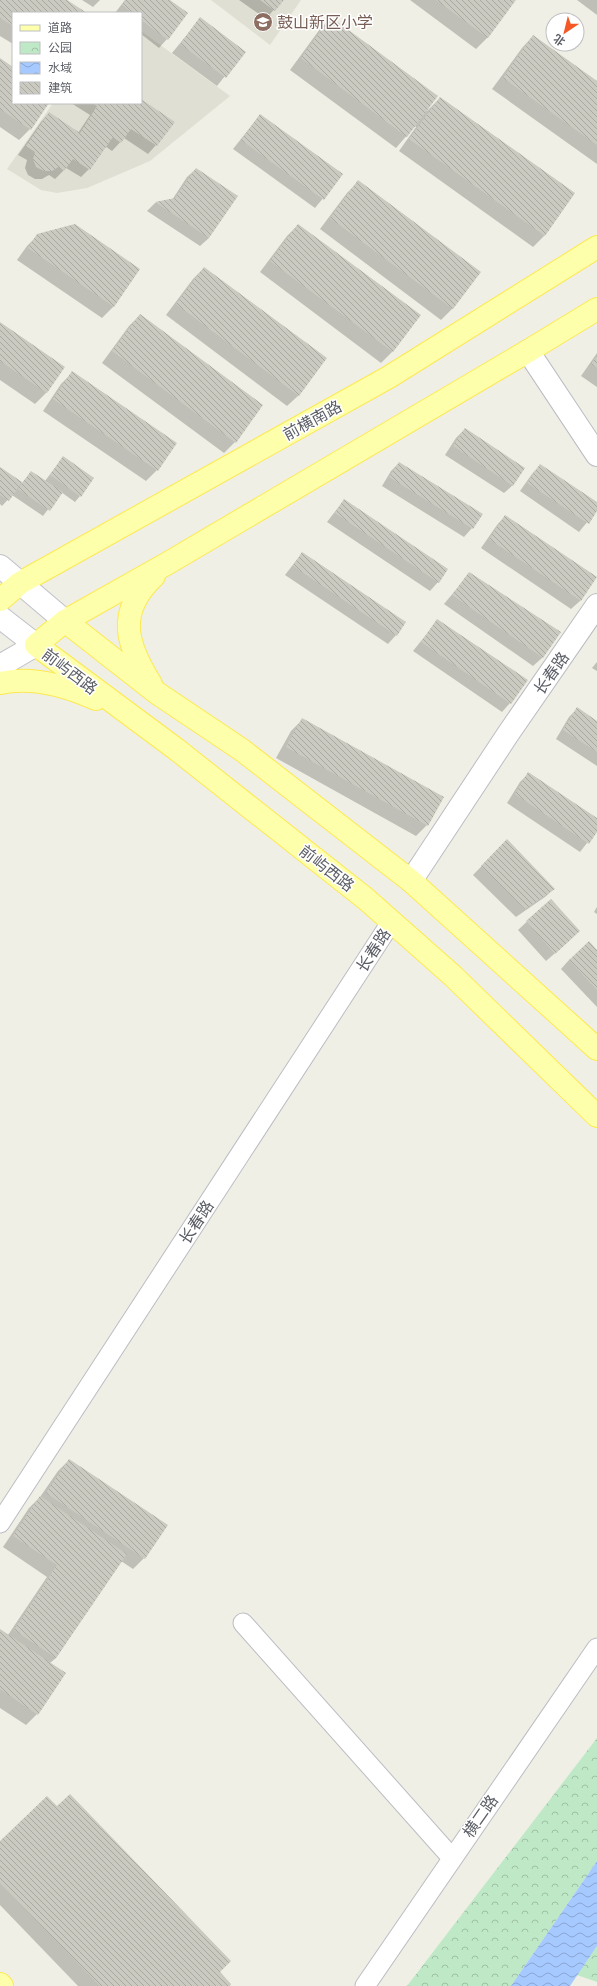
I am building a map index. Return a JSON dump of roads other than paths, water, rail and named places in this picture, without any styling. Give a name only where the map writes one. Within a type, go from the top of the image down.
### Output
[{"type":"main road","name":"前横南路","points":[[0,600],[20,583],[389,377],[597,247]]},
{"type":"main road","points":[[36,645],[65,621],[168,563],[597,309]]},
{"type":"main road","points":[[158,693],[141,667],[133,650],[128,628],[129,616],[136,598],[147,583],[168,563]]},
{"type":"main road","points":[[65,621],[158,693],[242,750],[411,881],[597,1049]]},
{"type":"main road","name":"前屿西路","points":[[36,645],[176,750],[341,878],[392,921],[453,976],[597,1116]]},
{"type":"main road","points":[[0,683],[23,680],[41,682],[77,690],[101,701],[176,750]]},
{"type":"street","points":[[528,351],[597,455]]},
{"type":"street","points":[[0,566],[65,621]]},
{"type":"street","name":"长春路","points":[[411,881],[508,734],[597,605]]},
{"type":"street","points":[[0,617],[36,645],[0,666]]},
{"type":"street","name":"长春路","points":[[0,1523],[392,921]]},
{"type":"street","points":[[243,1623],[452,1858]]},
{"type":"street","name":"横二路","points":[[365,1986],[597,1648]]},
{"type":"water","points":[[597,1861],[597,1946],[570,1986],[511,1986]]},
{"type":"place","name":"鼓山新区小学","points":[[263,22]]}]
